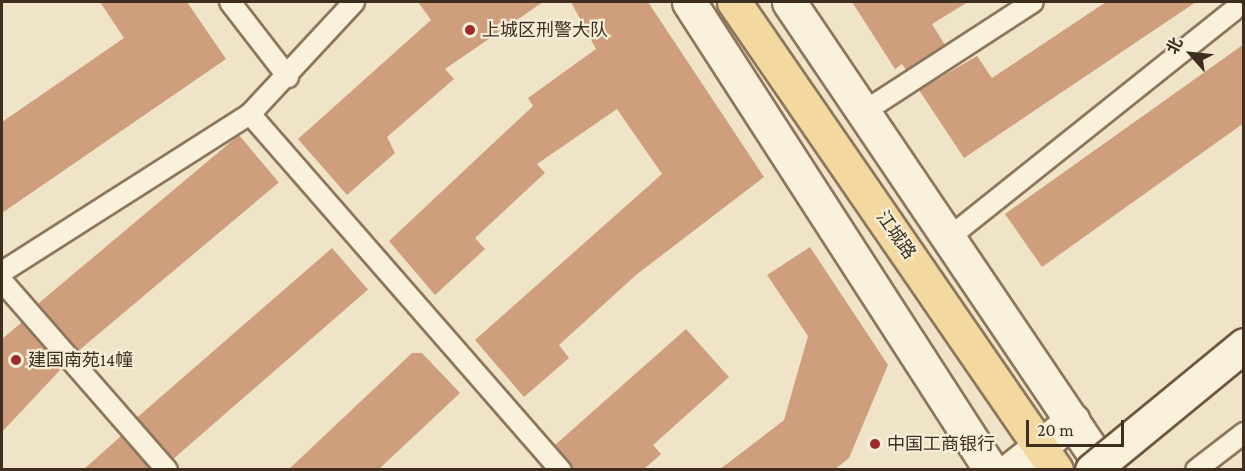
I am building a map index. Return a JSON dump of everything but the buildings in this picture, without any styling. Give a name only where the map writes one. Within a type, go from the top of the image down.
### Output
[{"type":"main road","name":"江城路","points":[[734,2],[1048,457]]},
{"type":"street","points":[[689,2],[991,470]]},
{"type":"street","points":[[789,2],[951,236],[1105,470]]},
{"type":"street","points":[[1092,470],[1244,345]]},
{"type":"street","points":[[1010,470],[1048,457],[1073,420]]},
{"type":"lane","points":[[230,2],[288,77]]},
{"type":"lane","points":[[2,272],[250,114],[288,77],[354,2]]},
{"type":"lane","points":[[865,111],[1033,2]]},
{"type":"lane","points":[[951,236],[1234,10]]},
{"type":"lane","points":[[250,114],[561,470]]},
{"type":"lane","points":[[2,281],[167,470]]},
{"type":"lane","points":[[1196,470],[1244,433]]},
{"type":"place","name":"上城区刑警大队","points":[[470,30]]},
{"type":"place","name":"建国南苑14幢","points":[[16,360]]},
{"type":"place","name":"中国工商银行","points":[[875,444]]}]
